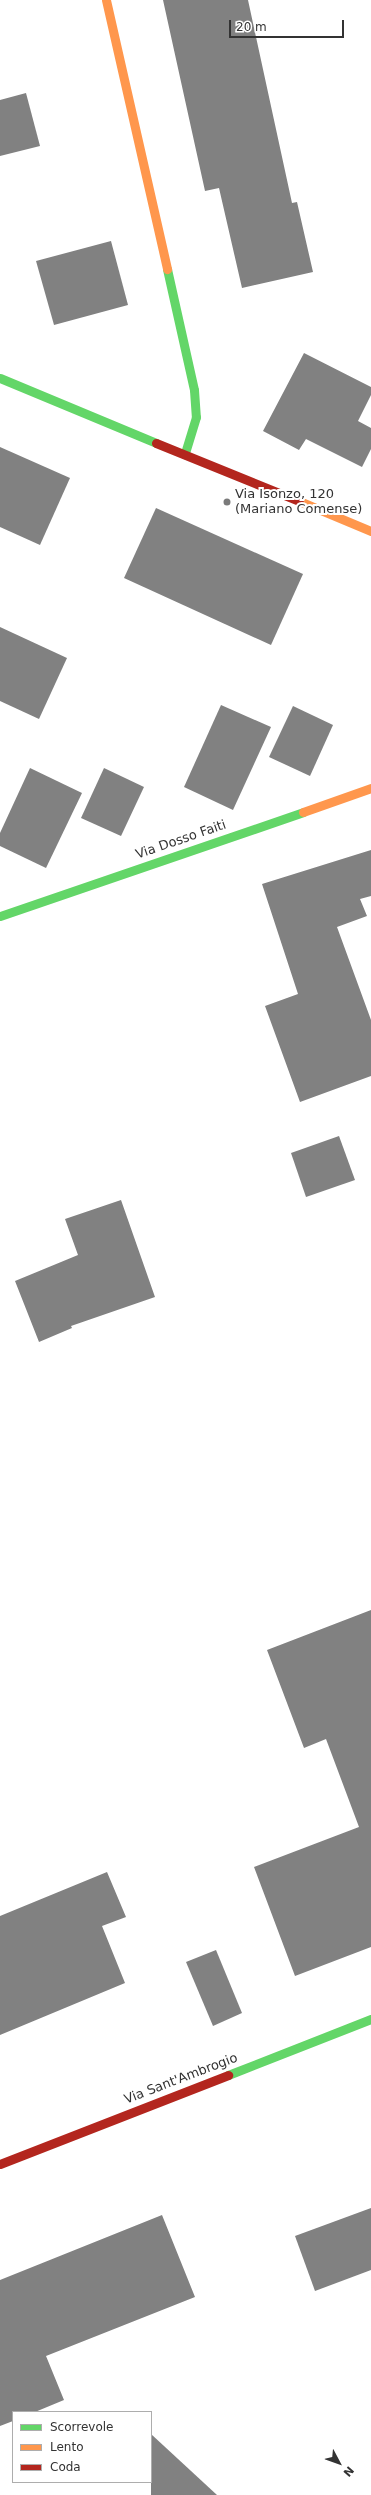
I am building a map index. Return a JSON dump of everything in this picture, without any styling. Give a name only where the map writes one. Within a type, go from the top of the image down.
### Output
[{"type":"street","points":[[106,0],[127,86],[195,394],[196,417],[185,454]]},
{"type":"street","points":[[0,378],[371,531]]},
{"type":"street","name":"Via Dosso Faiti","points":[[0,916],[371,788]]},
{"type":"street","name":"Via Sant'Ambrogio","points":[[0,2164],[371,2019]]},
{"type":"building","points":[[163,0],[248,0],[292,203],[297,202],[313,272],[242,288],[219,188],[205,191]]},
{"type":"building","points":[[26,93],[40,146],[0,156],[0,100]]},
{"type":"building","points":[[111,241],[128,305],[54,325],[36,261]]},
{"type":"building","points":[[304,353],[371,387],[371,395],[358,421],[371,428],[371,449],[362,467],[306,439],[299,450],[263,431]]},
{"type":"building","points":[[0,447],[70,478],[40,545],[0,527]]},
{"type":"building","points":[[156,508],[303,574],[271,645],[124,578]]},
{"type":"building","points":[[0,627],[67,658],[39,719],[0,701]]},
{"type":"building","points":[[221,705],[271,727],[233,810],[184,787]]},
{"type":"building","points":[[293,706],[333,725],[310,776],[269,757]]},
{"type":"building","points":[[30,768],[82,793],[46,868],[0,846],[0,833]]},
{"type":"building","points":[[104,768],[144,787],[121,836],[81,818]]},
{"type":"building","points":[[371,850],[371,896],[360,899],[367,916],[337,927],[371,1020],[371,1076],[300,1102],[265,1006],[298,994],[262,884]]},
{"type":"building","points":[[339,1136],[355,1180],[306,1197],[291,1153]]},
{"type":"building","points":[[121,1200],[155,1297],[71,1326],[72,1328],[39,1342],[15,1281],[78,1255],[65,1219]]},
{"type":"building","points":[[371,1610],[371,1947],[295,1976],[254,1867],[359,1827],[326,1739],[304,1748],[267,1650]]},
{"type":"building","points":[[107,1872],[126,1917],[102,1926],[125,1983],[0,2035],[0,1916]]},
{"type":"building","points":[[216,1950],[242,2013],[213,2026],[186,1962]]},
{"type":"building","points":[[371,2208],[371,2270],[315,2291],[295,2236]]},
{"type":"building","points":[[162,2215],[195,2297],[46,2356],[64,2400],[37,2411],[12,2411],[12,2421],[0,2426],[0,2280]]},
{"type":"building","points":[[152,2435],[217,2495],[151,2495]]},
{"type":"traffic: fast","points":[[167,269],[194,390],[196,417],[185,454]]},
{"type":"traffic: fast","points":[[0,378],[156,443]]},
{"type":"traffic: fast","points":[[0,916],[303,812]]},
{"type":"traffic: fast","points":[[228,2075],[371,2019]]},
{"type":"traffic: slow","points":[[106,0],[167,269]]},
{"type":"traffic: slow","points":[[299,501],[371,531]]},
{"type":"traffic: slow","points":[[303,812],[371,788]]},
{"type":"traffic: jam","points":[[156,443],[299,501]]},
{"type":"traffic: jam","points":[[0,2164],[228,2075]]},
{"type":"place","name":"Via Isonzo, 120 (Mariano Comense)","points":[[227,502]]}]
